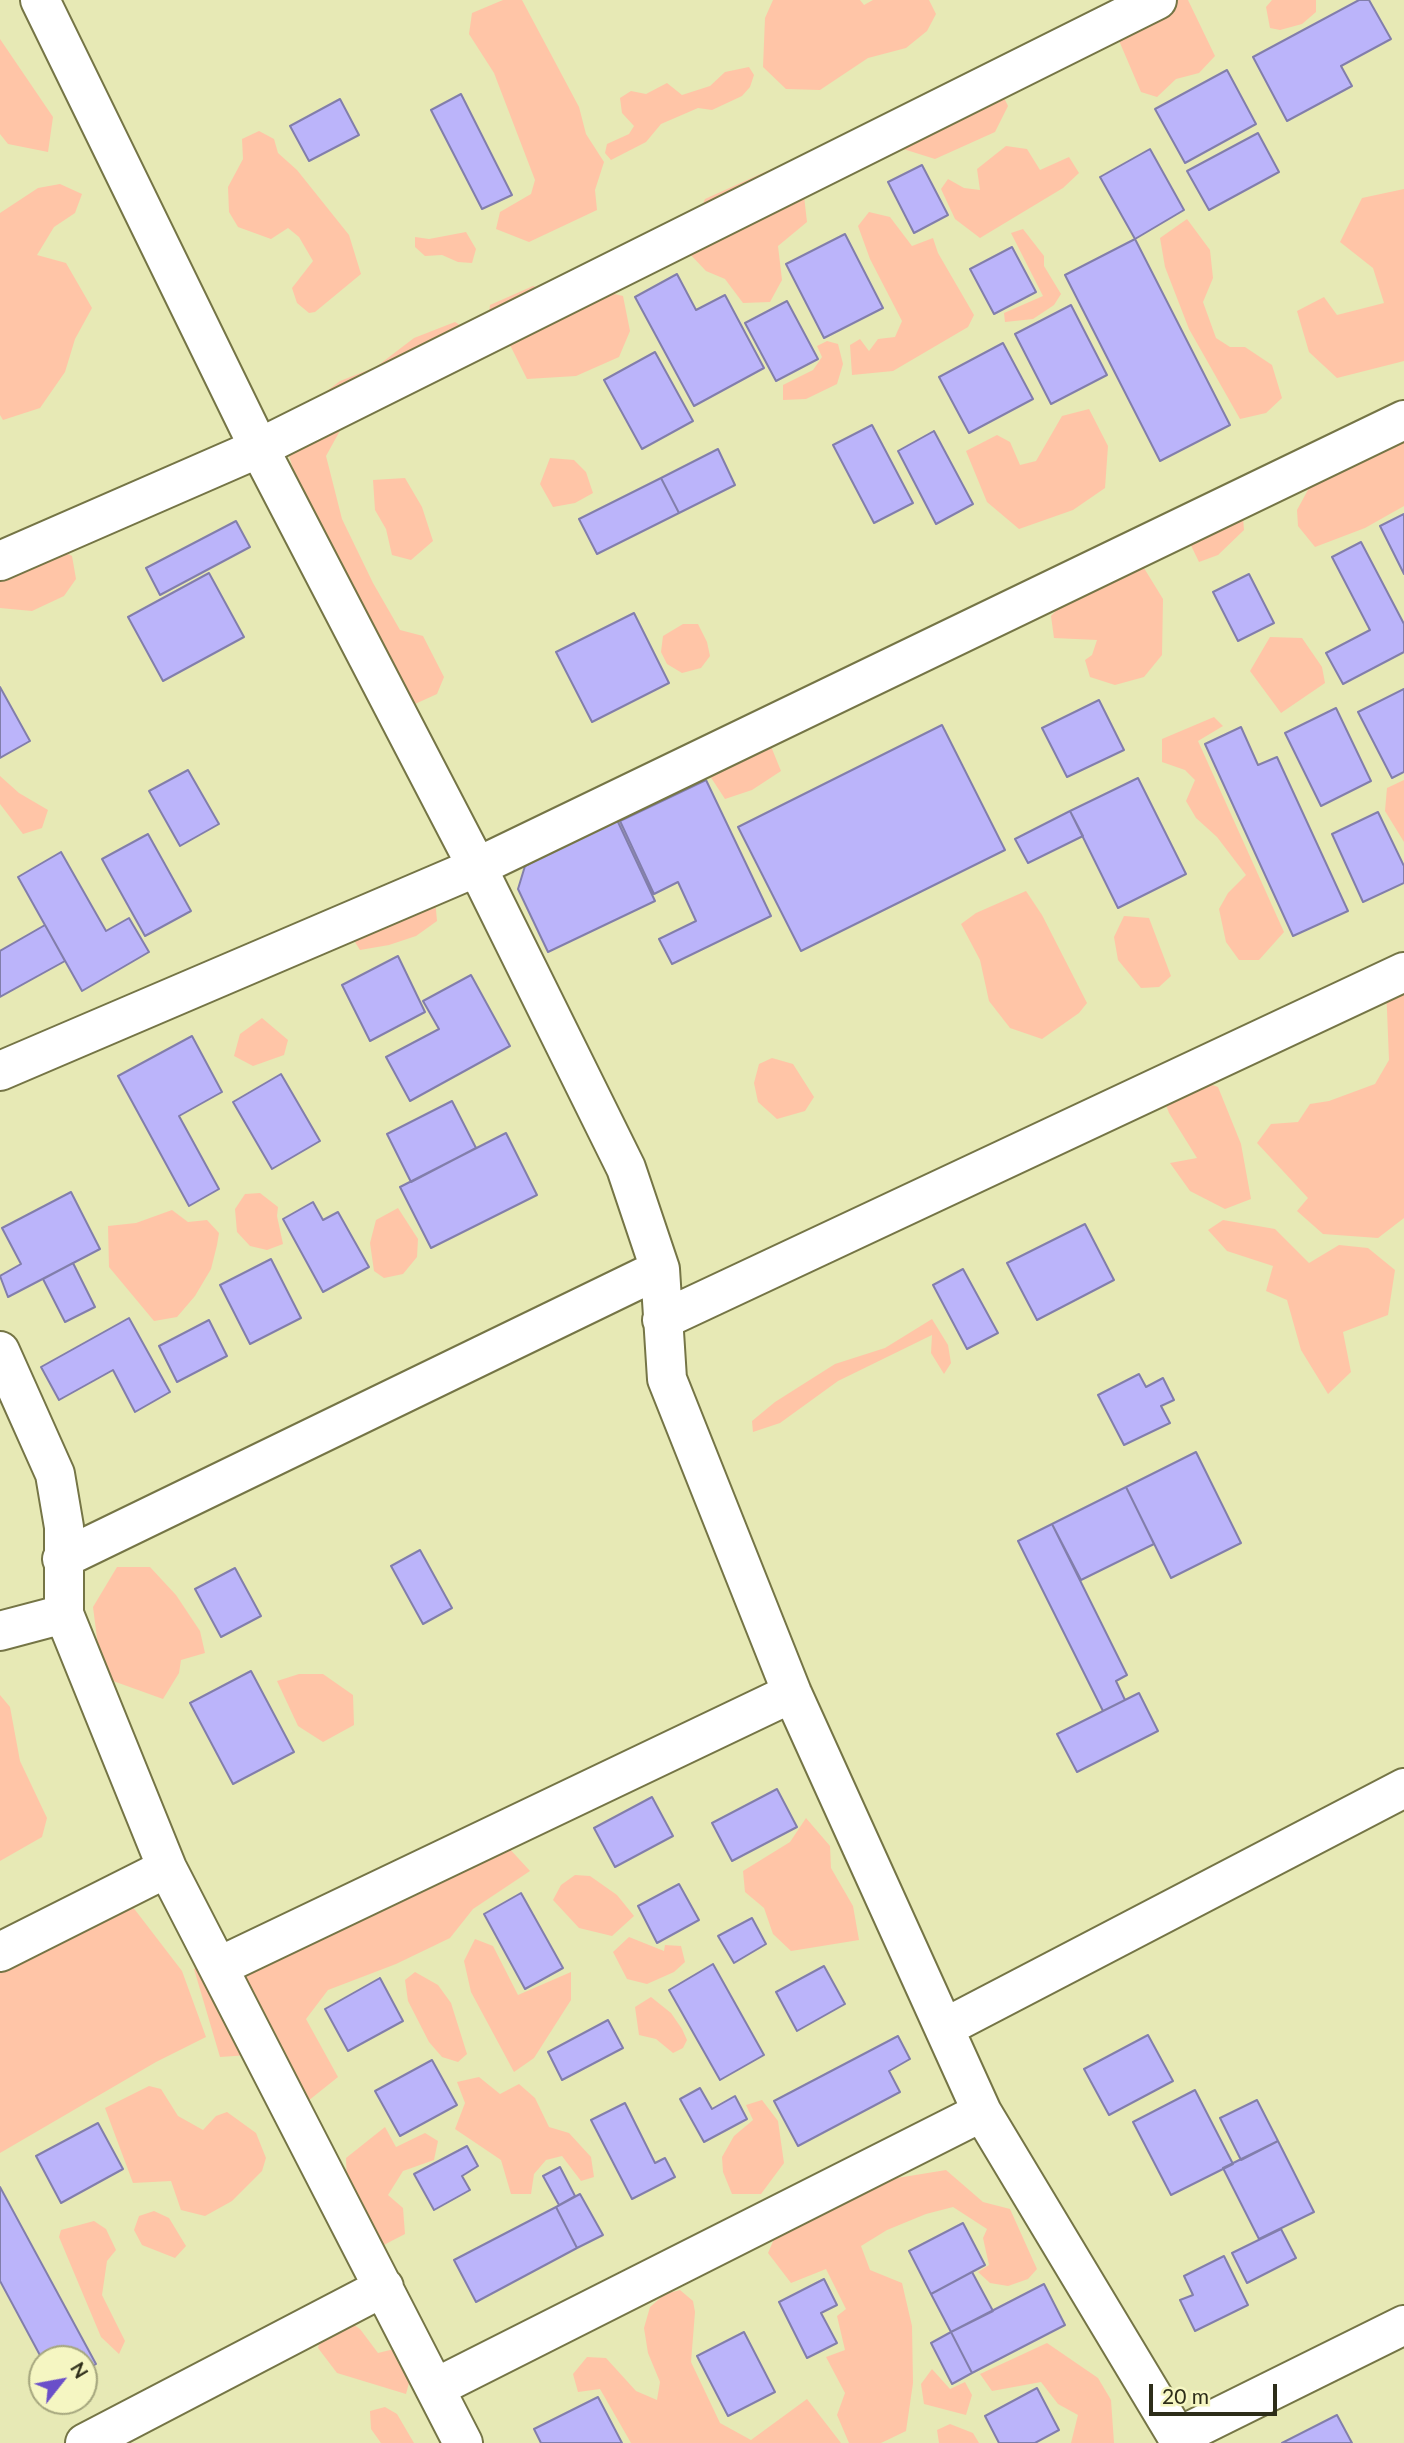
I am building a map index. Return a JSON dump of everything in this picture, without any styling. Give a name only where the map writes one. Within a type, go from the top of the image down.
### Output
[{"type":"street","points":[[40,0],[259,448],[477,867],[626,1168],[660,1269],[667,1379],[792,1693],[946,2027],[982,2112],[1179,2440],[1404,2325]]},
{"type":"street","points":[[0,562],[259,448],[1157,0]]},
{"type":"street","points":[[0,1071],[477,867],[1404,420]]},
{"type":"street","points":[[662,1320],[1404,972]]},
{"type":"street","points":[[62,1559],[660,1269]]},
{"type":"street","points":[[0,1351],[55,1474],[64,1527],[64,1614],[167,1868],[463,2443]]},
{"type":"street","points":[[0,1631],[64,1614]]},
{"type":"street","points":[[218,1967],[792,1693]]},
{"type":"street","points":[[946,2027],[1404,1788]]},
{"type":"street","points":[[0,1952],[167,1868]]},
{"type":"street","points":[[435,2388],[982,2112]]},
{"type":"street","points":[[85,2443],[384,2287]]},
{"type":"shaded area","points":[[503,0],[522,0],[579,107],[586,134],[604,162],[595,190],[597,210],[529,242],[496,229],[500,212],[531,194],[535,180],[494,73],[469,34],[472,13]]},
{"type":"shaded area","points":[[773,0],[860,0],[864,5],[873,0],[929,0],[936,14],[927,31],[906,48],[868,58],[820,90],[786,89],[763,67],[765,18]]},
{"type":"shaded area","points":[[1131,0],[1188,0],[1215,56],[1199,73],[1176,79],[1157,97],[1141,92],[1114,29]]},
{"type":"shaded area","points":[[1272,0],[1316,0],[1316,12],[1302,24],[1280,30],[1270,28],[1266,7]]},
{"type":"shaded area","points":[[0,39],[53,117],[48,152],[8,144],[0,134]]},
{"type":"shaded area","points":[[749,67],[754,75],[750,87],[742,96],[712,110],[698,108],[661,124],[646,142],[611,160],[605,153],[607,144],[629,134],[634,126],[622,113],[620,98],[631,91],[646,94],[667,83],[682,95],[710,86],[725,72]]},
{"type":"shaded area","points":[[992,73],[1008,106],[995,132],[935,159],[900,148]]},
{"type":"shaded area","points":[[259,131],[274,139],[278,153],[297,170],[349,235],[361,274],[315,312],[309,313],[297,303],[292,288],[313,261],[299,237],[288,228],[271,239],[238,227],[229,212],[228,187],[243,159],[242,139]]},
{"type":"shaded area","points":[[1006,146],[1027,149],[1040,170],[1069,157],[1079,173],[1063,188],[980,238],[955,219],[941,189],[948,179],[964,188],[980,190],[977,169]]},
{"type":"shaded area","points":[[776,167],[804,196],[807,222],[778,246],[782,280],[770,302],[743,303],[725,279],[706,271],[687,251],[690,236],[705,199]]},
{"type":"shaded area","points":[[60,184],[82,194],[75,213],[54,227],[37,255],[66,263],[92,308],[75,339],[65,372],[40,408],[3,420],[0,415],[0,213],[38,188]]},
{"type":"shaded area","points":[[1404,189],[1404,361],[1337,378],[1309,352],[1297,311],[1324,297],[1337,315],[1384,303],[1373,268],[1340,242],[1362,198]]},
{"type":"shaded area","points":[[869,212],[890,217],[912,246],[933,238],[938,253],[974,315],[968,327],[893,371],[852,375],[850,345],[860,339],[869,351],[878,339],[895,337],[902,321],[870,259],[858,226]]},
{"type":"shaded area","points":[[1187,219],[1210,250],[1213,278],[1203,302],[1216,338],[1230,347],[1245,347],[1272,365],[1282,398],[1266,413],[1240,419],[1189,329],[1165,267],[1160,238]]},
{"type":"shaded area","points":[[1023,229],[1044,256],[1044,266],[1061,294],[1054,305],[1033,319],[1005,322],[1004,313],[1043,296],[1011,233]]},
{"type":"shaded area","points":[[466,232],[476,249],[472,263],[458,262],[442,255],[425,256],[415,247],[415,237],[429,239]]},
{"type":"shaded area","points":[[533,286],[569,299],[601,291],[623,296],[630,331],[619,357],[576,376],[527,379],[511,347],[487,329],[490,305]]},
{"type":"shaded area","points":[[455,322],[468,330],[353,407],[326,456],[342,519],[373,583],[400,630],[423,636],[444,677],[437,694],[404,709],[303,502],[283,436],[301,411],[340,381],[376,367],[414,338]]},
{"type":"shaded area","points":[[827,341],[838,344],[843,364],[837,384],[806,399],[783,400],[783,385],[813,370],[822,357],[817,346]]},
{"type":"shaded area","points":[[1089,409],[1108,446],[1105,488],[1073,510],[1019,529],[987,502],[966,451],[997,435],[1010,442],[1020,465],[1036,461],[1062,416]]},
{"type":"shaded area","points":[[1404,414],[1404,506],[1365,528],[1315,547],[1298,526],[1297,510],[1309,488],[1306,459]]},
{"type":"shaded area","points":[[550,458],[574,460],[586,472],[593,493],[575,503],[553,507],[540,484]]},
{"type":"shaded area","points":[[405,478],[422,507],[433,541],[411,560],[392,555],[386,529],[375,510],[373,480]]},
{"type":"shaded area","points":[[1243,518],[1244,530],[1218,555],[1199,562],[1182,527]]},
{"type":"shaded area","points":[[5,537],[34,537],[72,556],[76,579],[64,596],[32,611],[0,608],[0,541]]},
{"type":"shaded area","points":[[1136,555],[1163,599],[1162,655],[1144,677],[1115,685],[1090,677],[1085,660],[1092,655],[1097,640],[1054,638],[1051,616],[1073,592]]},
{"type":"shaded area","points":[[683,624],[698,624],[707,642],[710,656],[701,668],[682,673],[667,664],[661,652],[663,636]]},
{"type":"shaded area","points":[[1270,637],[1302,638],[1322,667],[1325,683],[1281,713],[1250,671]]},
{"type":"shaded area","points":[[1214,717],[1223,726],[1198,741],[1284,932],[1259,960],[1239,960],[1226,942],[1219,909],[1228,893],[1246,875],[1217,837],[1196,818],[1186,801],[1195,780],[1185,770],[1162,762],[1162,739]]},
{"type":"shaded area","points":[[770,744],[781,771],[752,790],[725,799],[708,773]]},
{"type":"shaded area","points":[[0,776],[19,793],[48,810],[42,828],[23,834],[0,804]]},
{"type":"shaded area","points":[[1404,780],[1404,842],[1385,811],[1387,788]]},
{"type":"shaded area","points":[[1026,891],[1042,915],[1087,1003],[1079,1013],[1042,1039],[1010,1028],[989,1001],[980,960],[961,924],[976,913]]},
{"type":"shaded area","points":[[435,899],[437,921],[416,936],[389,945],[360,950],[348,931]]},
{"type":"shaded area","points":[[1124,916],[1149,918],[1171,976],[1159,987],[1141,988],[1118,960],[1114,937]]},
{"type":"shaded area","points":[[1404,966],[1404,1218],[1378,1238],[1323,1234],[1297,1211],[1308,1198],[1257,1143],[1271,1124],[1298,1122],[1310,1104],[1329,1101],[1375,1084],[1389,1060],[1386,985]]},
{"type":"shaded area","points":[[262,1018],[288,1040],[284,1055],[253,1066],[234,1056],[240,1034]]},
{"type":"shaded area","points":[[772,1058],[793,1064],[814,1097],[805,1111],[777,1119],[758,1102],[754,1083],[759,1064]]},
{"type":"shaded area","points":[[1177,1072],[1218,1087],[1241,1144],[1251,1199],[1225,1209],[1190,1191],[1170,1163],[1197,1158],[1169,1113],[1157,1081]]},
{"type":"shaded area","points":[[260,1193],[278,1207],[277,1216],[283,1244],[267,1250],[250,1246],[237,1232],[235,1209],[245,1194]]},
{"type":"shaded area","points":[[398,1208],[418,1239],[417,1257],[403,1274],[384,1278],[374,1271],[370,1243],[376,1220]]},
{"type":"shaded area","points":[[172,1210],[188,1222],[207,1220],[219,1233],[211,1269],[195,1296],[177,1317],[154,1321],[109,1267],[108,1226],[136,1223]]},
{"type":"shaded area","points":[[1223,1220],[1275,1229],[1309,1263],[1339,1245],[1368,1248],[1395,1270],[1388,1315],[1343,1332],[1351,1372],[1328,1394],[1301,1350],[1287,1300],[1266,1291],[1273,1266],[1227,1251],[1208,1230]]},
{"type":"shaded area","points":[[932,1319],[948,1345],[951,1363],[944,1374],[931,1353],[932,1335],[838,1381],[780,1423],[753,1432],[752,1421],[775,1402],[835,1364],[885,1348]]},
{"type":"shaded area","points":[[117,1567],[150,1567],[176,1595],[200,1631],[205,1653],[181,1660],[179,1673],[163,1699],[102,1677],[93,1607]]},
{"type":"shaded area","points":[[299,1674],[323,1674],[353,1695],[354,1725],[323,1742],[298,1726],[277,1681]]},
{"type":"shaded area","points":[[0,1695],[10,1707],[20,1761],[47,1818],[42,1837],[0,1861]]},
{"type":"shaded area","points":[[806,1818],[830,1846],[831,1868],[853,1906],[859,1940],[791,1951],[773,1934],[764,1908],[745,1892],[743,1871],[790,1842]]},
{"type":"shaded area","points":[[496,1834],[530,1871],[473,1909],[450,1938],[396,1964],[328,1990],[306,2019],[338,2077],[308,2101],[263,2054],[220,2057],[194,1969],[238,1943]]},
{"type":"shaded area","points":[[575,1875],[590,1876],[617,1895],[634,1916],[612,1936],[579,1928],[553,1900],[561,1885]]},
{"type":"shaded area","points":[[129,1902],[182,1971],[206,2037],[156,2062],[0,2153],[0,1952]]},
{"type":"shaded area","points":[[629,1937],[664,1951],[665,1945],[681,1946],[685,1962],[674,1972],[647,1984],[627,1979],[613,1952]]},
{"type":"shaded area","points":[[475,1939],[493,1946],[518,1995],[571,1972],[571,2000],[534,2058],[514,2072],[471,1992],[464,1961]]},
{"type":"shaded area","points":[[415,1972],[438,1985],[451,2003],[467,2054],[458,2062],[442,2057],[429,2042],[408,2001],[405,1980]]},
{"type":"shaded area","points":[[651,1997],[671,2013],[682,2029],[687,2040],[683,2048],[673,2053],[656,2039],[639,2035],[635,2007]]},
{"type":"shaded area","points":[[479,2077],[500,2094],[519,2084],[535,2098],[549,2127],[569,2133],[591,2157],[594,2177],[581,2181],[562,2156],[546,2160],[534,2174],[531,2194],[511,2194],[501,2160],[455,2129],[465,2103],[457,2082]]},
{"type":"shaded area","points":[[149,2086],[161,2089],[178,2116],[203,2130],[216,2116],[227,2112],[256,2133],[266,2158],[262,2171],[232,2201],[205,2216],[181,2210],[171,2181],[133,2183],[105,2108]]},
{"type":"shaded area","points":[[762,2100],[778,2121],[784,2163],[761,2194],[732,2194],[723,2172],[722,2157],[734,2136],[753,2120],[746,2105]]},
{"type":"shaded area","points":[[385,2127],[396,2147],[425,2133],[438,2141],[434,2160],[403,2171],[388,2195],[403,2208],[405,2234],[378,2248],[347,2183],[346,2158]]},
{"type":"shaded area","points":[[946,2170],[983,2202],[1010,2209],[1037,2269],[1028,2279],[1008,2286],[990,2283],[978,2272],[989,2265],[983,2238],[987,2229],[953,2207],[926,2214],[887,2230],[861,2246],[870,2270],[902,2283],[912,2326],[913,2383],[906,2431],[881,2443],[849,2443],[837,2415],[845,2393],[826,2357],[845,2350],[837,2316],[846,2309],[826,2269],[791,2283],[768,2253],[780,2225],[879,2181]]},
{"type":"shaded area","points":[[154,2211],[169,2218],[186,2246],[175,2258],[142,2245],[134,2230],[139,2216]]},
{"type":"shaded area","points":[[94,2221],[106,2229],[116,2250],[107,2261],[102,2295],[125,2341],[119,2354],[101,2337],[59,2237],[61,2230]]},
{"type":"shaded area","points":[[680,2290],[693,2301],[695,2312],[691,2362],[720,2423],[751,2440],[807,2399],[841,2443],[631,2443],[600,2389],[578,2392],[573,2374],[587,2357],[606,2358],[636,2391],[657,2400],[660,2382],[648,2353],[644,2328],[650,2307],[665,2294]]},
{"type":"shaded area","points":[[341,2316],[360,2329],[378,2353],[394,2349],[406,2362],[409,2383],[406,2394],[337,2373],[318,2348],[324,2327]]},
{"type":"shaded area","points":[[1047,2343],[1098,2378],[1111,2400],[1114,2443],[1071,2443],[1078,2415],[1058,2404],[1041,2382],[992,2391],[980,2374]]},
{"type":"shaded area","points":[[932,2369],[950,2389],[965,2382],[972,2395],[966,2415],[924,2404],[921,2384]]},
{"type":"shaded area","points":[[385,2407],[397,2414],[414,2443],[381,2443],[371,2429],[370,2411]]},
{"type":"shaded area","points":[[950,2424],[973,2433],[979,2443],[939,2443],[937,2430]]},
{"type":"building","points":[[1359,0],[1369,0],[1391,39],[1341,66],[1352,86],[1287,121],[1253,57]]},
{"type":"building","points":[[1227,70],[1256,124],[1185,163],[1155,109]]},
{"type":"building","points":[[461,94],[512,195],[482,209],[431,110]]},
{"type":"building","points":[[340,99],[359,135],[309,161],[290,126]]},
{"type":"building","points":[[1258,133],[1279,172],[1209,210],[1187,171]]},
{"type":"building","points":[[1150,149],[1184,210],[1135,239],[1100,177]]},
{"type":"building","points":[[922,165],[948,215],[914,233],[888,182]]},
{"type":"building","points":[[845,234],[883,308],[824,338],[786,264]]},
{"type":"building","points":[[1135,239],[1230,425],[1160,461],[1065,275]]},
{"type":"building","points":[[1012,247],[1036,292],[994,314],[970,269]]},
{"type":"building","points":[[677,274],[696,310],[725,295],[764,368],[694,406],[635,297]]},
{"type":"building","points":[[787,301],[818,359],[776,381],[745,323]]},
{"type":"building","points":[[1071,305],[1107,375],[1051,404],[1015,334]]},
{"type":"building","points":[[1003,343],[1033,399],[969,433],[939,377]]},
{"type":"building","points":[[655,352],[693,421],[642,449],[604,380]]},
{"type":"building","points":[[872,425],[913,503],[874,523],[833,445]]},
{"type":"building","points":[[934,431],[973,504],[936,524],[898,451]]},
{"type":"building","points":[[718,449],[735,485],[679,513],[661,478]]},
{"type":"building","points":[[661,478],[679,513],[597,554],[579,519]]},
{"type":"building","points":[[1404,514],[1404,574],[1380,526]]},
{"type":"building","points":[[236,521],[250,547],[160,595],[146,568]]},
{"type":"building","points":[[1361,542],[1404,624],[1404,652],[1343,684],[1326,653],[1370,630],[1332,557]]},
{"type":"building","points":[[209,573],[244,637],[163,681],[128,617]]},
{"type":"building","points":[[1249,574],[1274,623],[1238,641],[1213,592]]},
{"type":"building","points":[[634,613],[669,683],[592,722],[556,652]]},
{"type":"building","points":[[0,687],[30,741],[0,758]]},
{"type":"building","points":[[1404,689],[1404,772],[1392,778],[1358,712]]},
{"type":"building","points":[[1099,700],[1124,750],[1067,777],[1042,728]]},
{"type":"building","points":[[1336,708],[1371,781],[1321,806],[1285,733]]},
{"type":"building","points":[[942,725],[1005,850],[801,951],[738,827]]},
{"type":"building","points":[[1241,727],[1258,765],[1277,757],[1348,911],[1293,936],[1205,744]]},
{"type":"building","points":[[188,770],[219,824],[180,846],[149,791]]},
{"type":"building","points":[[1138,778],[1186,874],[1118,908],[1070,811]]},
{"type":"building","points":[[706,780],[771,916],[672,964],[659,939],[696,921],[678,882],[654,894],[620,821]]},
{"type":"building","points":[[611,807],[655,901],[548,952],[518,889],[525,866],[567,843]]},
{"type":"building","points":[[1070,811],[1083,836],[1028,863],[1015,839]]},
{"type":"building","points":[[1378,812],[1404,866],[1404,883],[1363,902],[1332,834]]},
{"type":"building","points":[[148,834],[191,911],[145,936],[102,859]]},
{"type":"building","points":[[61,852],[106,931],[129,918],[149,952],[82,991],[18,877]]},
{"type":"building","points":[[45,925],[65,961],[0,997],[0,951]]},
{"type":"building","points":[[398,956],[425,1012],[370,1041],[342,985]]},
{"type":"building","points":[[471,975],[510,1046],[410,1101],[386,1057],[439,1029],[423,1001]]},
{"type":"building","points":[[192,1036],[222,1092],[179,1116],[219,1189],[189,1206],[118,1076]]},
{"type":"building","points":[[281,1074],[320,1141],[272,1169],[233,1102]]},
{"type":"building","points":[[452,1101],[476,1148],[411,1182],[387,1134]]},
{"type":"building","points":[[506,1133],[537,1195],[431,1248],[400,1187]]},
{"type":"building","points":[[71,1192],[100,1249],[8,1297],[0,1276],[21,1264],[2,1228]]},
{"type":"building","points":[[313,1202],[323,1220],[338,1212],[369,1267],[323,1292],[283,1219]]},
{"type":"building","points":[[1085,1224],[1114,1280],[1037,1320],[1007,1263]]},
{"type":"building","points":[[271,1259],[301,1318],[250,1344],[220,1285]]},
{"type":"building","points":[[73,1263],[95,1307],[65,1322],[43,1279]]},
{"type":"building","points":[[963,1269],[998,1333],[967,1349],[933,1285]]},
{"type":"building","points":[[129,1318],[170,1392],[135,1412],[113,1370],[59,1400],[41,1367]]},
{"type":"building","points":[[209,1320],[227,1356],[177,1382],[159,1346]]},
{"type":"building","points":[[1139,1374],[1146,1387],[1163,1378],[1174,1400],[1161,1406],[1170,1423],[1124,1445],[1098,1395]]},
{"type":"building","points":[[1196,1452],[1241,1543],[1171,1578],[1126,1487]]},
{"type":"building","points":[[1126,1487],[1154,1544],[1081,1580],[1052,1524]]},
{"type":"building","points":[[1052,1524],[1127,1675],[1116,1681],[1125,1700],[1103,1711],[1018,1541]]},
{"type":"building","points":[[420,1550],[452,1608],[423,1624],[391,1566]]},
{"type":"building","points":[[235,1568],[261,1616],[221,1637],[195,1589]]},
{"type":"building","points":[[251,1671],[294,1752],[233,1784],[190,1703]]},
{"type":"building","points":[[1139,1693],[1158,1731],[1077,1772],[1057,1734]]},
{"type":"building","points":[[777,1789],[797,1827],[732,1861],[712,1823]]},
{"type":"building","points":[[652,1797],[673,1836],[615,1867],[594,1828]]},
{"type":"building","points":[[679,1884],[699,1920],[657,1943],[638,1906]]},
{"type":"building","points":[[521,1893],[563,1968],[525,1989],[484,1914]]},
{"type":"building","points":[[752,1918],[766,1944],[734,1963],[718,1936]]},
{"type":"building","points":[[713,1964],[764,2055],[720,2080],[669,1990]]},
{"type":"building","points":[[824,1966],[845,2004],[797,2031],[776,1992]]},
{"type":"building","points":[[380,1978],[403,2021],[348,2051],[325,2009]]},
{"type":"building","points":[[608,2020],[623,2048],[562,2080],[548,2052]]},
{"type":"building","points":[[1148,2035],[1173,2081],[1109,2115],[1084,2069]]},
{"type":"building","points":[[898,2036],[910,2059],[889,2071],[900,2092],[798,2146],[774,2101]]},
{"type":"building","points":[[432,2060],[457,2105],[400,2136],[375,2091]]},
{"type":"building","points":[[700,2088],[712,2109],[735,2096],[747,2119],[704,2142],[680,2099]]},
{"type":"building","points":[[1195,2090],[1233,2164],[1171,2195],[1133,2122]]},
{"type":"building","points":[[1257,2100],[1278,2141],[1241,2160],[1220,2118]]},
{"type":"building","points":[[625,2103],[655,2163],[665,2158],[675,2177],[632,2199],[591,2120]]},
{"type":"building","points":[[98,2123],[123,2169],[61,2203],[36,2156]]},
{"type":"building","points":[[1278,2141],[1314,2212],[1259,2239],[1223,2168]]},
{"type":"building","points":[[467,2146],[478,2166],[462,2176],[470,2190],[434,2210],[414,2174]]},
{"type":"building","points":[[560,2167],[575,2196],[559,2205],[543,2176]]},
{"type":"building","points":[[0,2187],[86,2345],[34,2345],[0,2281]]},
{"type":"building","points":[[580,2194],[603,2235],[577,2248],[556,2207]]},
{"type":"building","points":[[556,2207],[577,2248],[476,2302],[454,2260]]},
{"type":"building","points":[[963,2223],[985,2265],[931,2294],[909,2251]]},
{"type":"building","points":[[1281,2229],[1296,2258],[1247,2283],[1232,2253]]},
{"type":"building","points":[[1224,2256],[1248,2305],[1195,2331],[1180,2300],[1193,2295],[1184,2276]]},
{"type":"building","points":[[972,2272],[993,2311],[951,2332],[931,2294]]},
{"type":"building","points":[[824,2279],[837,2305],[821,2313],[837,2343],[807,2358],[779,2302]]},
{"type":"building","points":[[1044,2284],[1065,2325],[972,2373],[951,2332]]},
{"type":"building","points":[[744,2332],[775,2392],[728,2416],[697,2356]]},
{"type":"building","points":[[951,2332],[972,2373],[952,2384],[931,2343]]},
{"type":"building","points":[[1037,2388],[1059,2430],[1035,2443],[999,2443],[985,2416]]},
{"type":"building","points":[[598,2397],[622,2443],[541,2443],[534,2429]]},
{"type":"building","points":[[1337,2415],[1352,2443],[1282,2443]]}]
